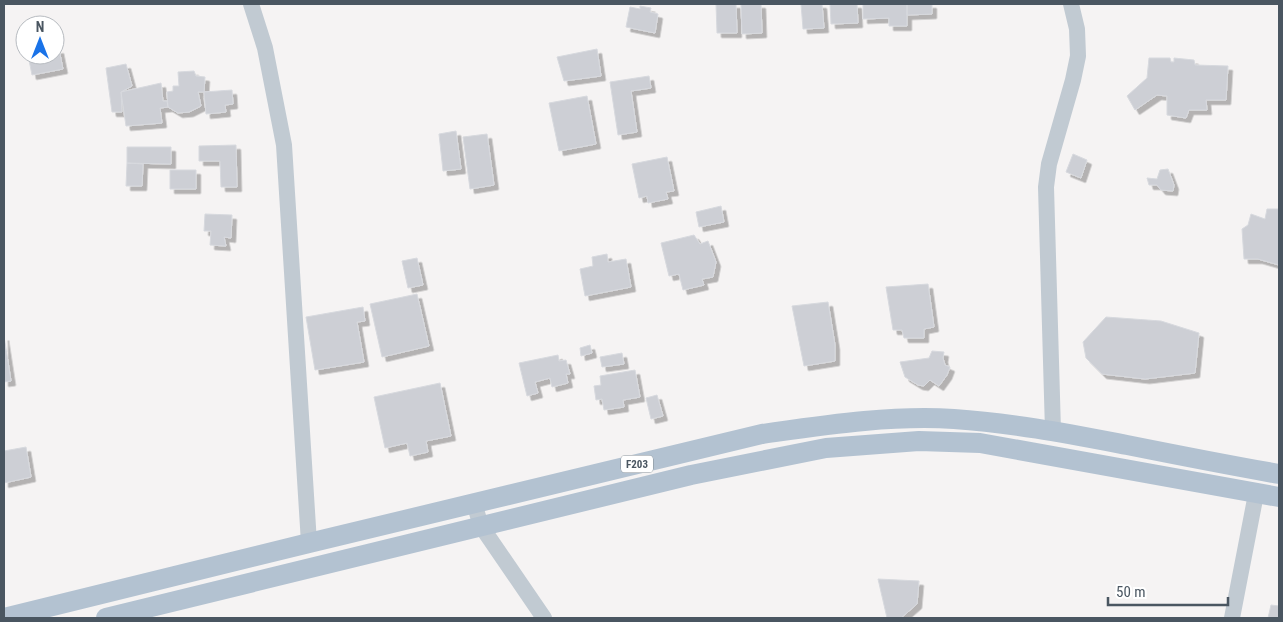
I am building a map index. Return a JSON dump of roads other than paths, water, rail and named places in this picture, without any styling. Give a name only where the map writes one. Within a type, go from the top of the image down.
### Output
[{"type":"main road","name":"F203","points":[[4,618],[762,434],[833,424],[895,419],[953,419],[1008,424],[1279,474]]},
{"type":"main road","name":"F203","points":[[106,618],[691,475],[826,448],[919,441],[980,443],[1279,497]]},
{"type":"street","points":[[251,4],[265,48],[284,145],[309,543]]},
{"type":"street","points":[[1053,431],[1046,187],[1049,164],[1078,56],[1077,29],[1071,4]]},
{"type":"street","points":[[1232,618],[1256,494]]},
{"type":"street","points":[[474,503],[481,526],[544,618]]}]
